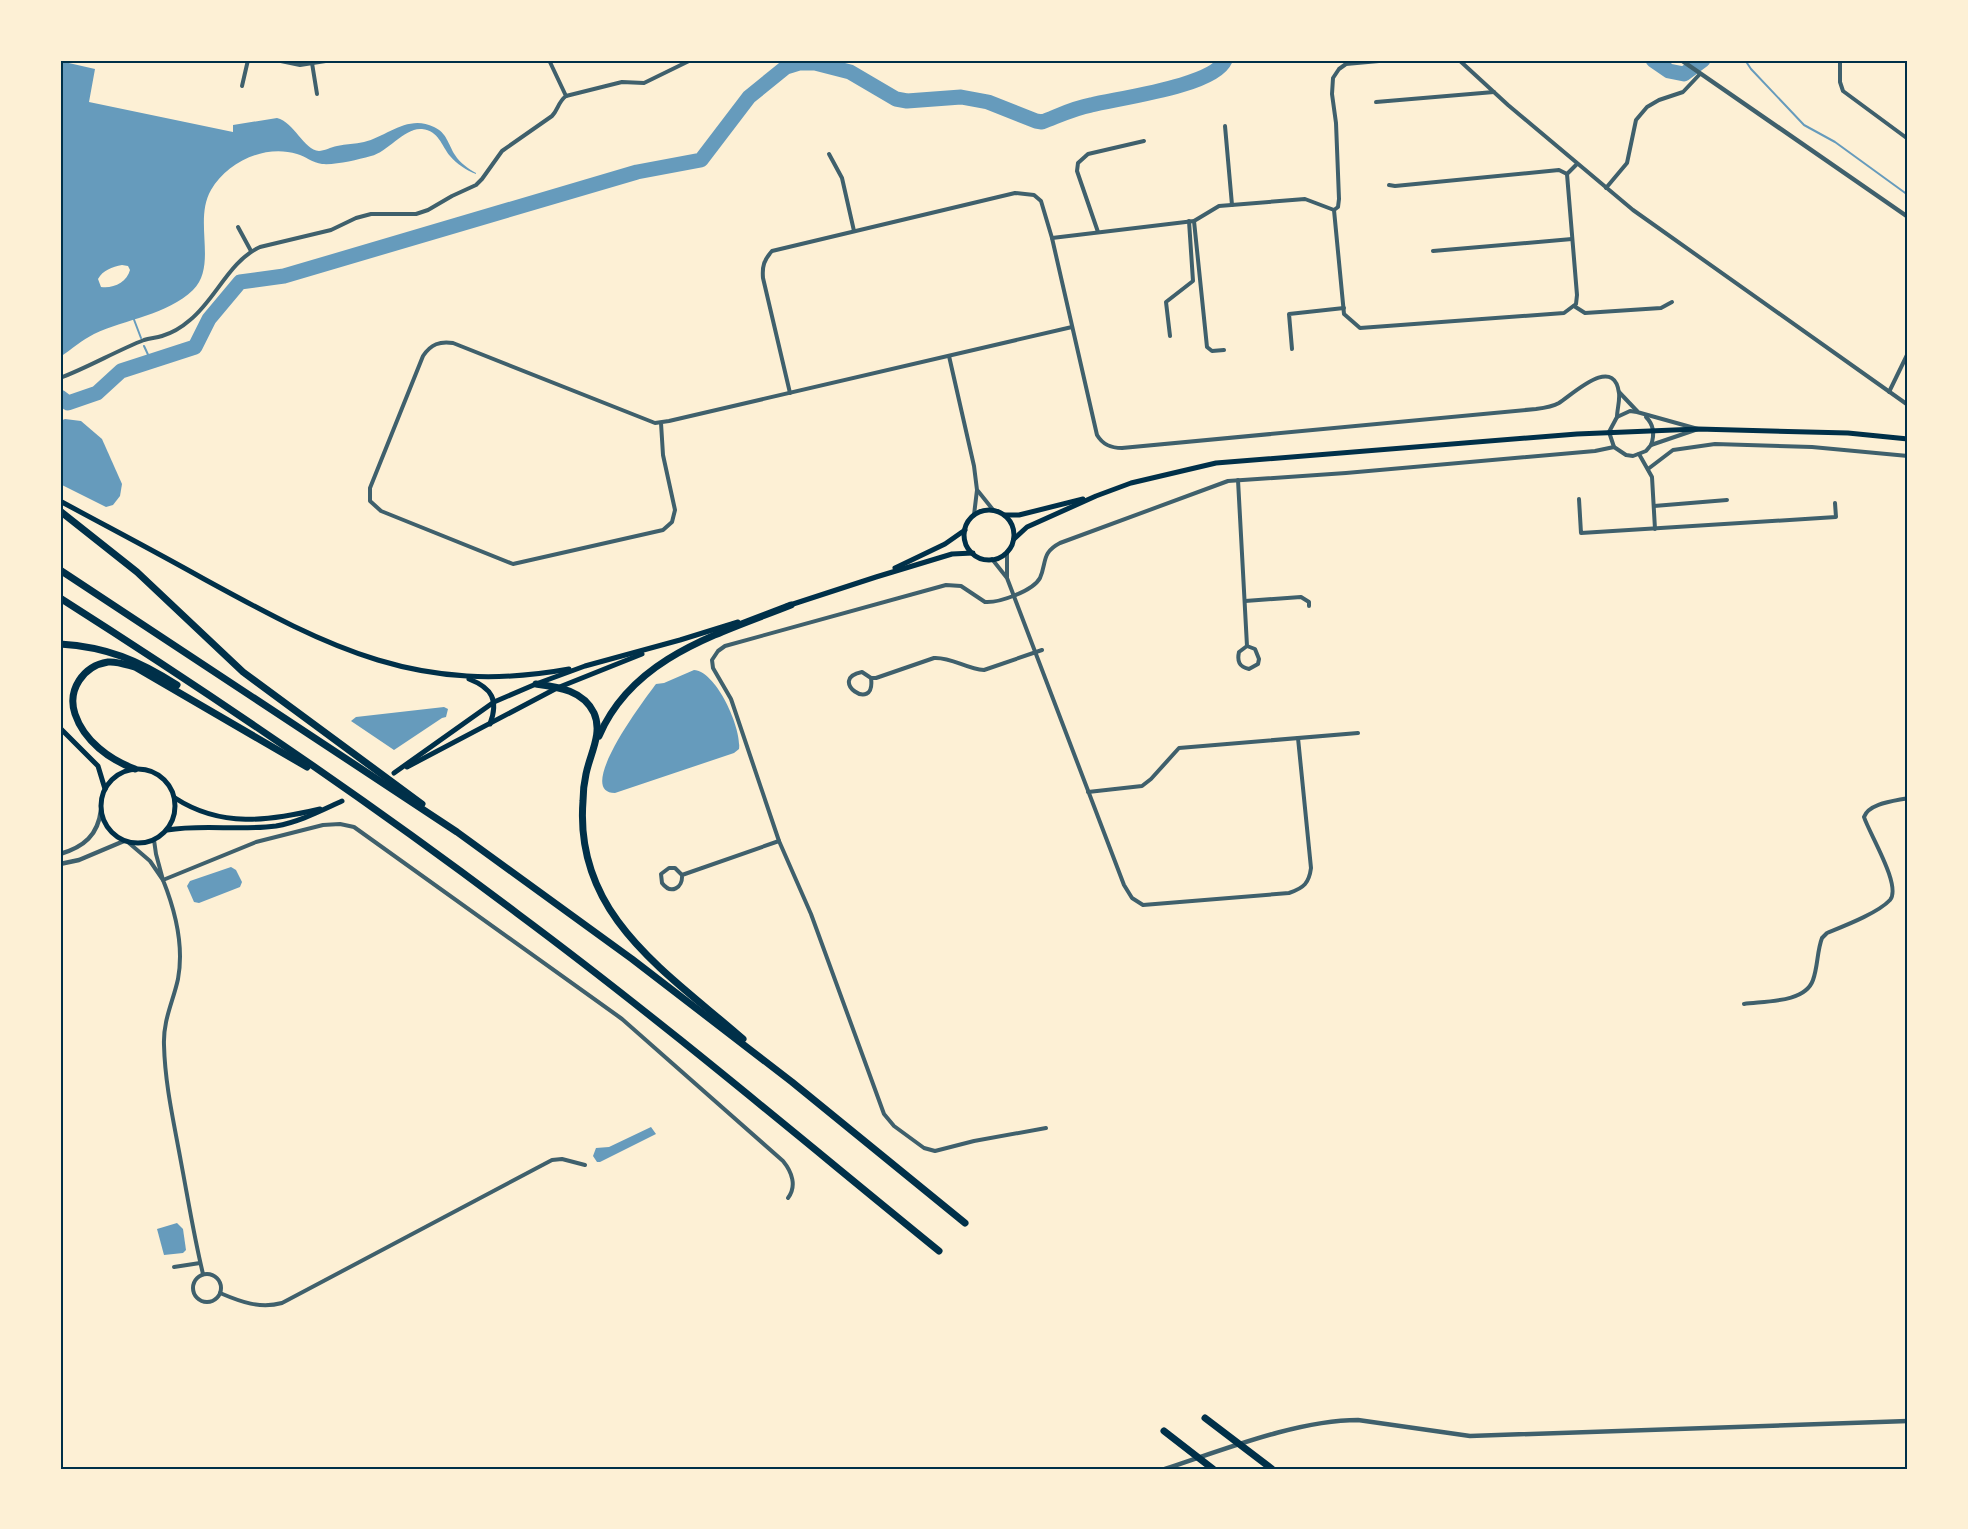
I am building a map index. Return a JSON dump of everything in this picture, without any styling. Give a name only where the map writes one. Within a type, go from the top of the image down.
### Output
[{"type":"highway","points":[[60,511],[137,572],[243,672],[397,784],[457,832]]},
{"type":"highway","points":[[60,570],[457,832],[632,959],[792,1082],[965,1222]]},
{"type":"highway","points":[[60,598],[246,719],[519,914],[939,1251]]},
{"type":"highway","points":[[791,605],[700,641],[659,663],[637,681],[602,728],[593,750],[586,773],[582,823],[589,863],[603,902],[617,923],[640,950],[792,1082]]},
{"type":"highway","points":[[60,644],[105,650],[132,659],[244,729]]},
{"type":"highway","points":[[135,769],[118,763],[101,750],[88,736],[74,713],[72,700],[74,690],[86,672],[97,665],[116,662],[135,667],[359,798]]},
{"type":"highway","points":[[536,684],[579,695],[591,707],[597,724],[593,750]]},
{"type":"highway","points":[[1205,1418],[1272,1469]]},
{"type":"highway","points":[[1164,1431],[1213,1469]]},
{"type":"main road","points":[[680,640],[557,688],[394,773],[494,702],[536,684],[585,666],[680,640],[952,554],[972,553],[992,560],[1007,552],[1014,539],[1027,527],[1096,496],[1131,483],[1216,463],[1609,432],[1698,429],[1848,433],[1908,439]]},
{"type":"main road","points":[[876,577],[936,549],[965,530],[974,515],[981,511],[1019,515],[1096,496]]},
{"type":"main road","points":[[60,501],[250,604],[329,643],[402,667],[464,676],[521,676],[585,666]]},
{"type":"main road","points":[[1005,515],[1013,526],[1014,539]]},
{"type":"main road","points":[[965,530],[965,538],[972,553]]},
{"type":"main road","points":[[464,676],[485,687],[493,697],[495,711],[490,724]]},
{"type":"main road","points":[[60,728],[98,766],[105,789]]},
{"type":"main road","points":[[135,769],[146,770],[164,779],[175,798],[173,820],[167,830],[154,840],[142,844],[127,842],[108,828],[100,810],[105,789],[117,775],[135,769]]},
{"type":"main road","points":[[175,798],[203,813],[235,819],[274,819],[330,806]]},
{"type":"main road","points":[[167,830],[193,827],[236,829],[275,826],[296,821],[342,801]]},
{"type":"street","points":[[242,86],[248,60]]},
{"type":"street","points":[[276,60],[300,65],[332,60]]},
{"type":"street","points":[[549,60],[566,96]]},
{"type":"street","points":[[60,378],[144,340],[167,334],[178,328],[199,312],[251,250],[331,230],[356,218],[371,214],[416,214],[428,210],[476,185],[502,151],[552,116],[557,111],[561,100],[566,96],[622,82],[644,83],[691,60]]},
{"type":"street","points":[[1334,210],[1338,207],[1339,199],[1333,78],[1346,64],[1390,60]]},
{"type":"street","points":[[1459,60],[1606,188],[1678,243],[1908,405]]},
{"type":"street","points":[[1681,60],[1908,217]]},
{"type":"street","points":[[1840,60],[1840,82],[1843,91],[1908,139]]},
{"type":"street","points":[[312,63],[317,94]]},
{"type":"street","points":[[1606,188],[1627,163],[1636,120],[1647,107],[1659,100],[1683,92],[1698,72]]},
{"type":"street","points":[[1376,102],[1494,92]]},
{"type":"street","points":[[1226,126],[1232,206]]},
{"type":"street","points":[[1098,232],[1077,171],[1078,163],[1088,154],[1144,141]]},
{"type":"street","points":[[829,154],[842,178],[854,231]]},
{"type":"street","points":[[1334,210],[1344,314],[1360,328],[1564,313],[1574,306],[1577,295],[1567,174],[1577,164]]},
{"type":"street","points":[[1389,184],[1395,186],[1559,170],[1567,174]]},
{"type":"street","points":[[790,393],[763,278],[762,268],[765,258],[772,251],[1015,193],[1024,193],[1034,195],[1041,201],[1052,238],[1098,435],[1102,443],[1109,447],[1122,448],[1536,410],[1558,403],[1594,378],[1605,376],[1613,381],[1619,392],[1637,412]]},
{"type":"street","points":[[1052,238],[1191,221],[1219,206],[1305,199],[1334,210]]},
{"type":"street","points":[[1170,336],[1166,302],[1193,281],[1191,221]]},
{"type":"street","points":[[1191,221],[1207,347],[1209,351],[1224,350]]},
{"type":"street","points":[[238,227],[251,250]]},
{"type":"street","points":[[1433,251],[1572,238]]},
{"type":"street","points":[[1574,306],[1585,313],[1661,308],[1672,302]]},
{"type":"street","points":[[1292,350],[1289,315],[1344,308]]},
{"type":"street","points":[[661,423],[663,455],[675,510],[672,522],[663,530],[513,564],[381,511],[369,498],[370,488],[423,356],[439,343],[453,343],[648,421],[661,423],[1072,327]]},
{"type":"street","points":[[1889,392],[1908,353]]},
{"type":"street","points":[[950,356],[975,466],[977,490],[974,515]]},
{"type":"street","points":[[1619,392],[1617,417],[1609,432],[1614,447],[1626,455],[1640,454],[1651,445],[1698,429]]},
{"type":"street","points":[[1617,417],[1630,411],[1637,412],[1698,429]]},
{"type":"street","points":[[1643,414],[1654,431],[1651,445]]},
{"type":"street","points":[[1648,469],[1673,450],[1715,444],[1812,447],[1908,456]]},
{"type":"street","points":[[1047,1128],[974,1141],[935,1152],[924,1148],[894,1126],[881,1109],[811,914],[779,841],[731,699],[713,668],[712,660],[718,651],[725,646],[946,585],[960,586],[985,602],[993,603],[1014,596],[1038,582],[1048,552],[1060,543],[1220,482],[1595,451],[1614,447]]},
{"type":"street","points":[[1640,454],[1652,477],[1655,530]]},
{"type":"street","points":[[1238,480],[1247,646]]},
{"type":"street","points":[[977,490],[994,511]]},
{"type":"street","points":[[1579,499],[1581,533],[1836,517],[1835,503]]},
{"type":"street","points":[[1654,506],[1727,500]]},
{"type":"street","points":[[1006,578],[1007,552]]},
{"type":"street","points":[[992,560],[1006,578],[1014,596],[1124,885],[1132,898],[1143,905],[1289,893],[1302,888],[1309,881],[1311,868],[1298,738]]},
{"type":"street","points":[[1245,601],[1301,597],[1309,606]]},
{"type":"street","points":[[1247,646],[1255,650],[1259,659],[1258,664],[1249,669],[1243,668],[1238,657],[1239,652],[1247,646]]},
{"type":"street","points":[[871,678],[934,658],[947,658],[976,670],[984,670],[1042,650]]},
{"type":"street","points":[[862,672],[871,678],[872,685],[869,691],[862,695],[851,690],[849,685],[855,673],[862,672]]},
{"type":"street","points":[[1088,792],[1142,786],[1179,748],[1358,733]]},
{"type":"street","points":[[1744,1004],[1803,993],[1813,980],[1822,938],[1827,933],[1868,914],[1890,900],[1893,894],[1890,876],[1864,817],[1865,813],[1872,808],[1908,798]]},
{"type":"street","points":[[60,854],[81,846],[92,836],[99,821],[100,810]]},
{"type":"street","points":[[163,880],[256,842],[323,825],[340,824],[354,827],[622,1020],[783,1161],[793,1185],[788,1198]]},
{"type":"street","points":[[154,840],[177,928],[180,960],[178,979],[167,1009],[165,1062],[169,1096],[203,1274]]},
{"type":"street","points":[[682,875],[779,841]]},
{"type":"street","points":[[60,864],[79,860],[127,842],[150,861],[163,880]]},
{"type":"street","points":[[669,868],[675,868],[682,875],[682,882],[675,890],[669,890],[662,883],[661,874],[669,868]]},
{"type":"street","points":[[220,1293],[254,1305],[271,1306],[282,1303],[552,1160],[562,1159],[585,1165]]},
{"type":"street","points":[[174,1267],[200,1263]]},
{"type":"street","points":[[203,1274],[212,1274],[219,1279],[220,1293],[214,1300],[204,1302],[196,1296],[194,1283],[203,1274]]},
{"type":"street","points":[[1165,1469],[1275,1434],[1348,1420],[1470,1436],[1908,1421]]},
{"type":"water","points":[[60,61],[95,69],[89,102],[233,132],[233,125],[277,118],[289,125],[308,146],[319,151],[364,142],[407,124],[425,124],[442,132],[457,158],[476,173],[459,164],[450,156],[436,136],[422,129],[409,132],[377,154],[340,163],[319,163],[300,155],[272,151],[248,158],[227,171],[218,180],[206,202],[204,268],[193,290],[159,311],[94,334],[60,357]],"holes":[[[122,265],[128,266],[130,270],[123,281],[110,287],[101,287],[98,279],[105,271]]]},
{"type":"water","points":[[65,419],[81,421],[102,439],[122,484],[120,496],[113,505],[106,507],[60,484],[60,421]]},
{"type":"water","points":[[694,670],[711,680],[726,702],[736,728],[739,749],[734,753],[615,793],[604,789],[602,778],[616,743],[656,684],[664,683]]},
{"type":"water","points":[[444,707],[448,709],[446,717],[394,750],[351,721],[356,717]]},
{"type":"water","points":[[231,867],[236,870],[242,882],[240,887],[199,903],[194,902],[187,886],[190,881]]},
{"type":"water","points":[[651,1127],[656,1134],[600,1162],[597,1162],[593,1156],[596,1148],[609,1147]]},
{"type":"water","points":[[177,1223],[183,1229],[186,1250],[183,1253],[164,1255],[157,1229]]},
{"type":"waterway","points":[[60,397],[68,403],[97,393],[121,371],[195,347],[209,319],[240,282],[284,276],[637,172],[701,160],[749,97],[786,67],[799,63],[815,63],[850,72],[896,99],[907,101],[961,97],[988,102],[1042,122],[1085,106],[1185,84],[1217,69],[1225,60]]},
{"type":"waterway","points":[[1653,60],[1669,71],[1684,74],[1703,60]]},
{"type":"waterway","points":[[1745,60],[1804,125],[1835,142],[1908,195]]},
{"type":"waterway","points":[[133,317],[141,338]]},
{"type":"waterway","points":[[144,346],[151,361]]}]
